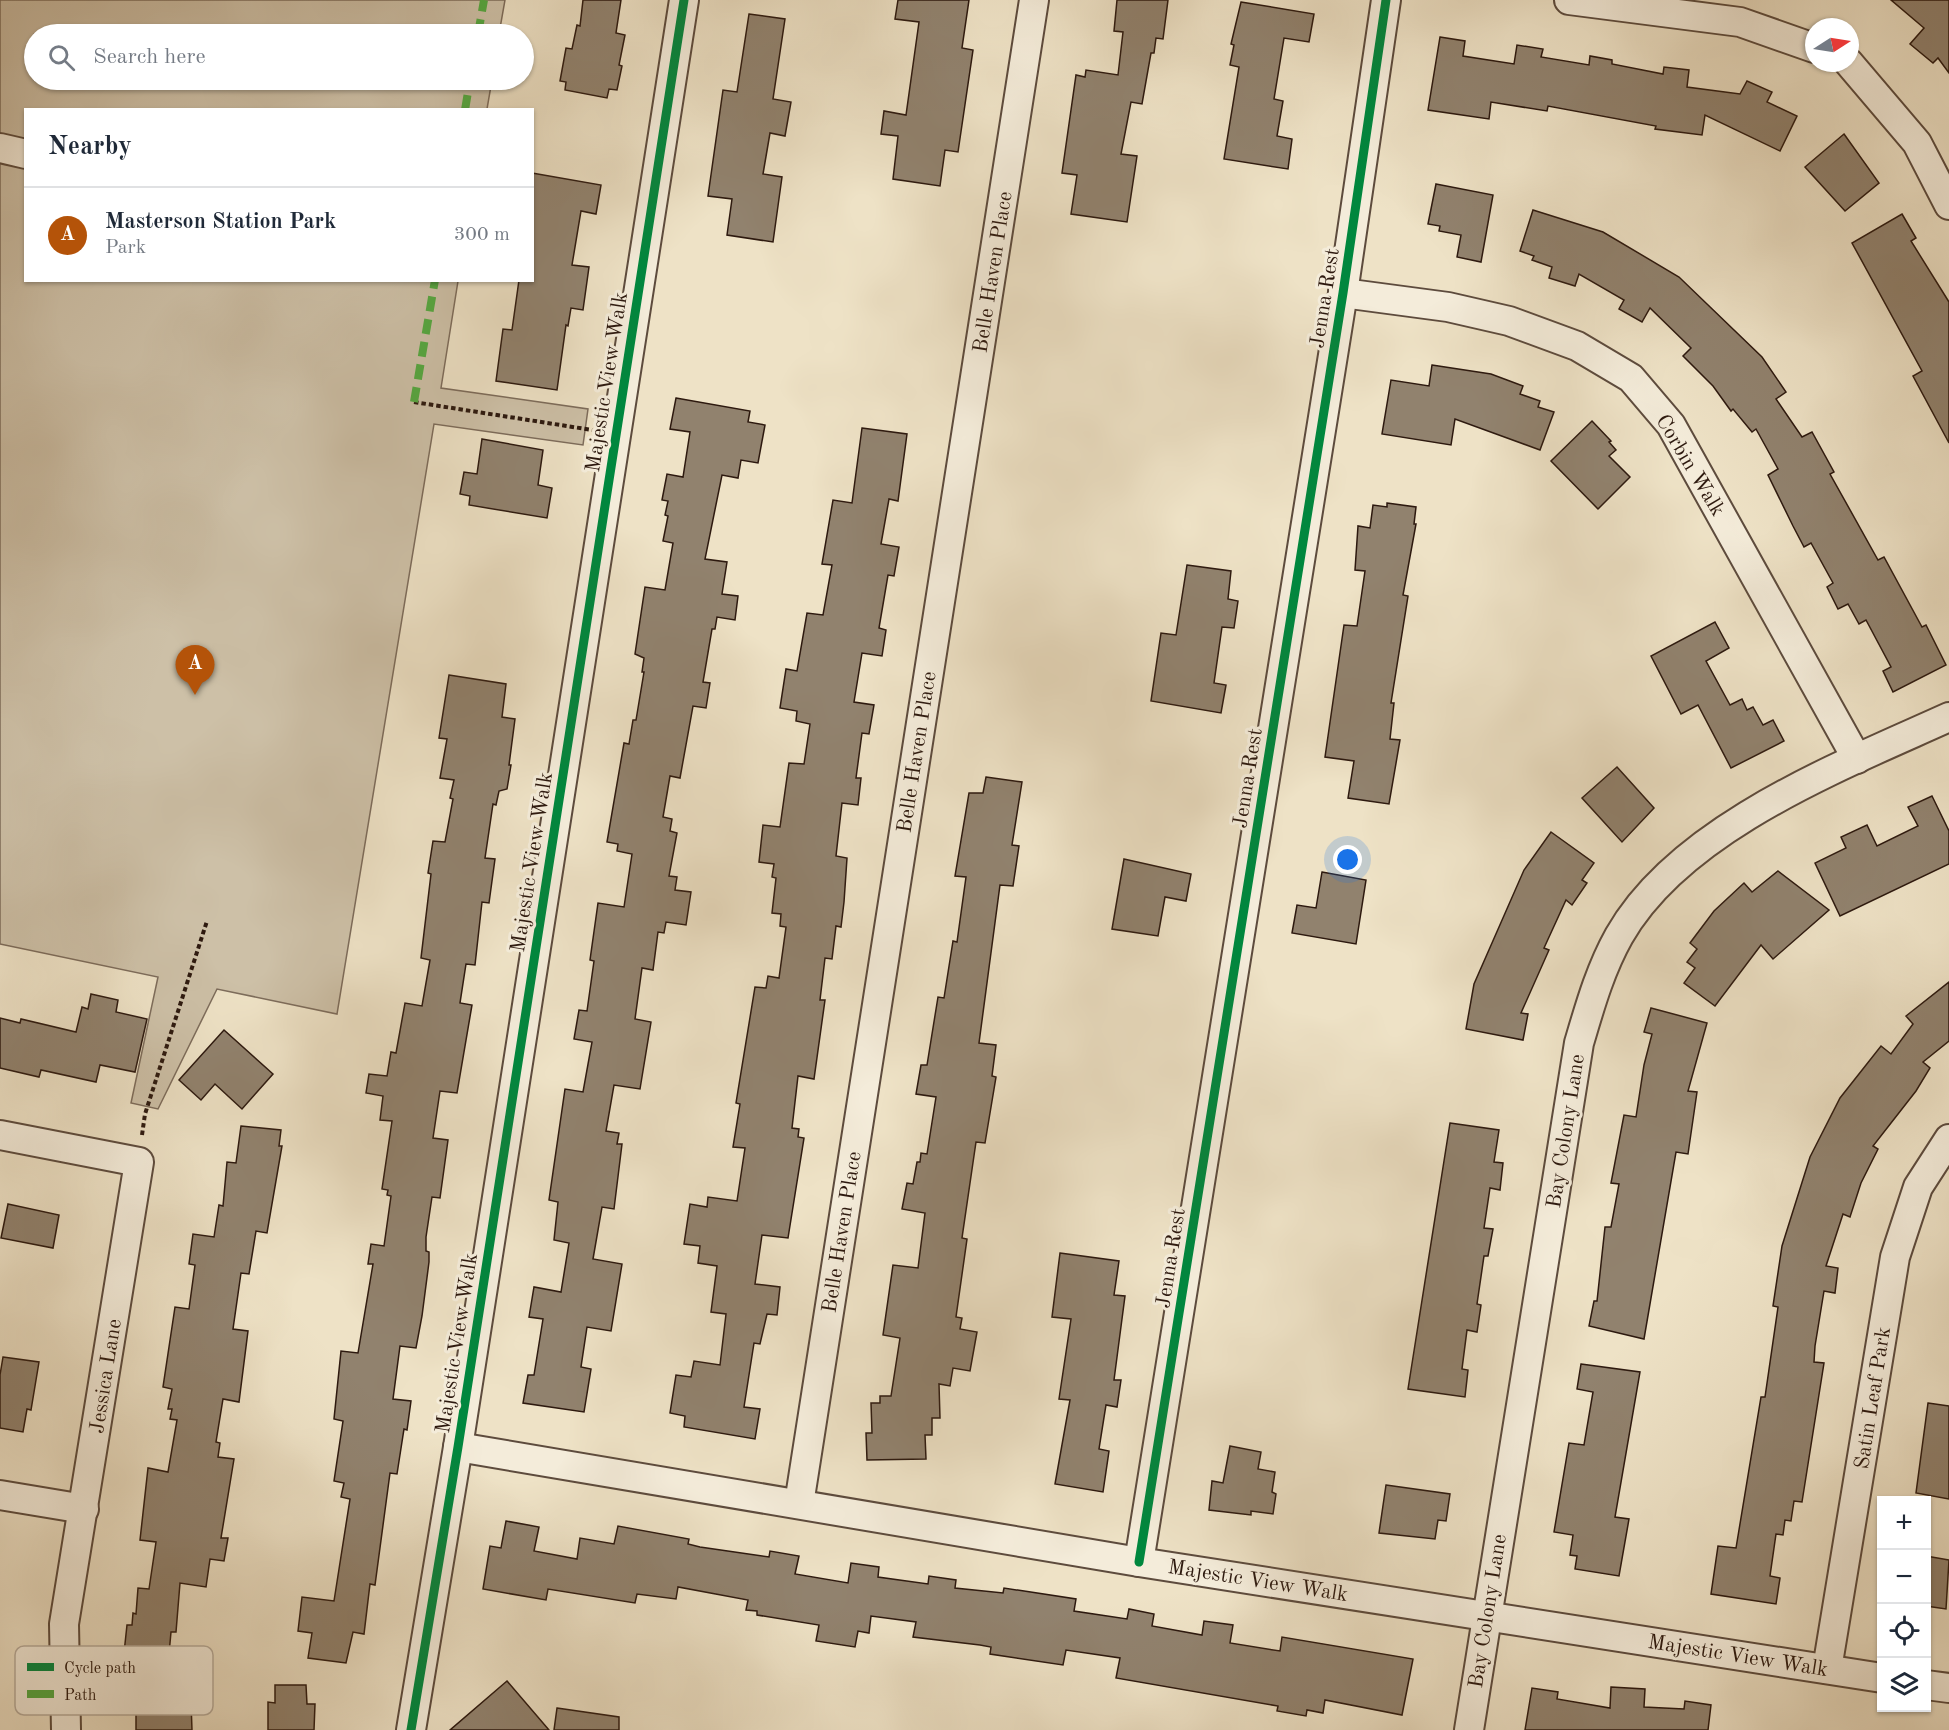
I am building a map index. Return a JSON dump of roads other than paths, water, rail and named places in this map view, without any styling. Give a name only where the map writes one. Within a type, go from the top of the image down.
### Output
[{"type":"street","name":"Majestic View Walk","points":[[411,1730],[458,1447],[684,0]]},
{"type":"street","name":"Belle Haven Place","points":[[799,1504],[1034,0]]},
{"type":"street","name":"Jenna Rest","points":[[1139,1562],[1343,293],[1386,0]]},
{"type":"street","points":[[1569,0],[1740,22],[1805,45]]},
{"type":"street","points":[[1857,72],[1917,143],[1949,205]]},
{"type":"street","points":[[0,148],[24,154]]},
{"type":"street","name":"Corbin Walk","points":[[1343,293],[1448,307],[1509,321],[1577,346],[1631,378],[1671,425],[1857,759]]},
{"type":"street","name":"Bay Colony Lane","points":[[1469,1730],[1579,1043],[1599,976],[1621,934],[1656,888],[1687,856],[1735,822],[1857,759],[1949,717]]},
{"type":"street","name":"Jessica Lane","points":[[0,1135],[139,1162],[64,1624],[64,1646]]},
{"type":"street","name":"Satin Leaf Park","points":[[1827,1669],[1895,1257],[1918,1187],[1949,1139]]},
{"type":"street","name":"Majestic View Walk","points":[[458,1447],[1139,1562],[1877,1676]]},
{"type":"street","points":[[0,1494],[84,1509]]},
{"type":"street","points":[[1931,1685],[1949,1688]]},
{"type":"street","name":"Jessica Lane","points":[[66,1715],[66,1730]]},
{"type":"place","name":"Masterson Station Park","points":[[195,695]]}]
